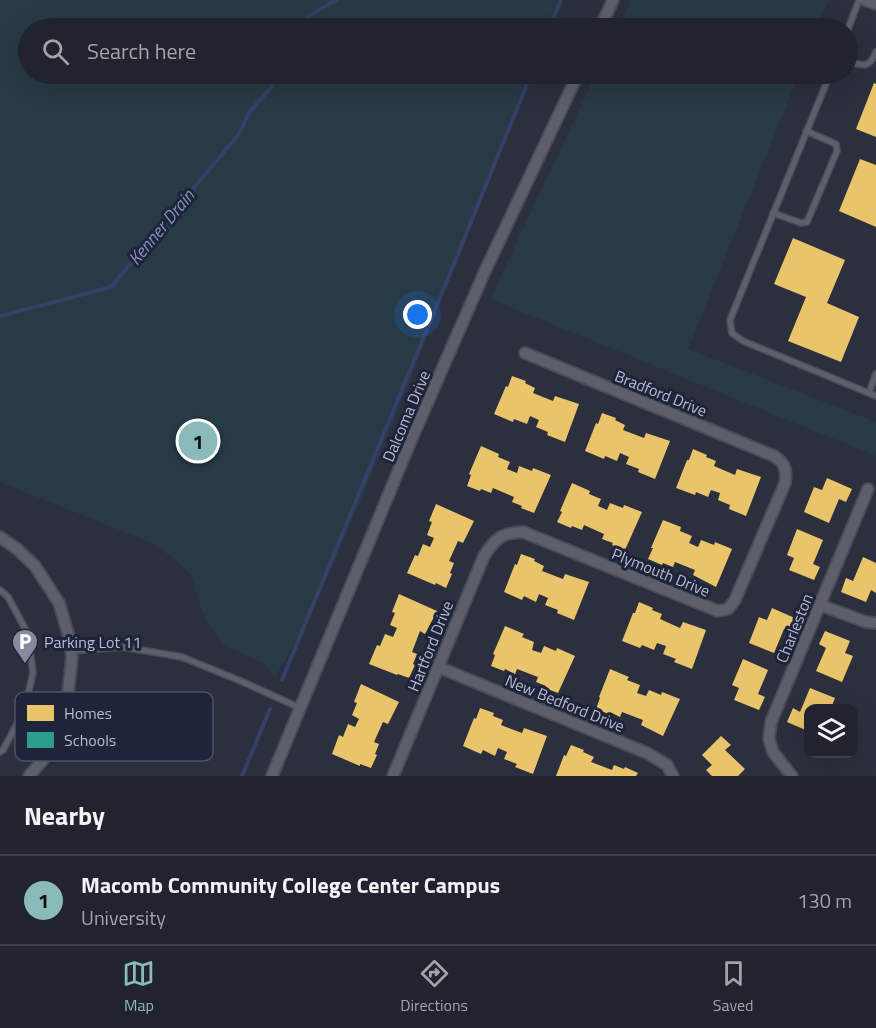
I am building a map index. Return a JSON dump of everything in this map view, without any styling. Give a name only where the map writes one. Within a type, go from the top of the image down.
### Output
[{"type":"street","points":[[605,18],[613,0]]},
{"type":"street","points":[[865,0],[876,4]]},
{"type":"street","name":"Dalcoma Drive","points":[[272,776],[412,438],[481,281],[573,84]]},
{"type":"street","name":"Bradford Drive","points":[[525,353],[774,456],[784,465]]},
{"type":"street","name":"Plymouth Drive","points":[[504,535],[523,532],[718,611],[728,609],[735,600],[785,483],[784,465]]},
{"type":"street","name":"Charleston","points":[[792,776],[773,752],[769,739],[771,722],[868,489]]},
{"type":"street","name":"Hartford Drive","points":[[393,776],[484,556],[497,539],[504,535]]},
{"type":"street","points":[[0,537],[35,566],[58,603],[72,651],[68,692]]},
{"type":"street","points":[[820,605],[866,622],[876,623]]},
{"type":"street","name":"New Bedford Drive","points":[[438,667],[647,753],[667,765],[673,776]]},
{"type":"street","points":[[29,776],[42,761]]},
{"type":"lane","points":[[852,18],[859,0]]},
{"type":"lane","points":[[858,64],[867,65],[876,52]]},
{"type":"lane","points":[[826,84],[730,320],[732,333],[743,341],[876,396]]},
{"type":"lane","points":[[773,213],[801,223],[807,222],[837,151],[836,144],[806,131]]},
{"type":"lane","points":[[869,393],[876,374]]},
{"type":"lane","points":[[0,590],[8,597],[28,634],[33,674],[29,692]]},
{"type":"lane","points":[[72,651],[123,647],[182,657],[300,708]]},
{"type":"lane","points":[[0,752],[15,728]]},
{"type":"shaded area","points":[[0,0],[558,0],[550,18],[18,18],[18,84],[524,84],[384,445],[322,588],[275,677],[264,663],[224,646],[206,619],[191,574],[152,543],[0,482]]},
{"type":"shaded area","points":[[631,0],[829,0],[821,18],[622,18]]},
{"type":"shaded area","points":[[591,84],[795,84],[688,349],[876,422],[876,456],[490,299]]},
{"type":"building: Homes","points":[[874,83],[876,84],[876,137],[856,129]]},
{"type":"building: Homes","points":[[860,159],[876,165],[876,227],[839,211]]},
{"type":"building: Homes","points":[[793,238],[845,260],[827,303],[859,317],[841,362],[788,341],[806,297],[774,284]]},
{"type":"building: Homes","points":[[512,376],[526,381],[525,383],[535,388],[533,393],[553,401],[555,396],[579,404],[565,442],[547,435],[548,432],[536,427],[539,420],[530,416],[527,424],[514,419],[513,422],[494,414]]},
{"type":"building: Homes","points":[[602,413],[616,418],[615,420],[625,425],[623,430],[644,438],[646,433],[670,441],[655,479],[626,464],[629,457],[620,453],[617,461],[605,456],[604,459],[585,451]]},
{"type":"building: Homes","points":[[481,446],[510,462],[507,469],[517,473],[519,466],[532,471],[533,468],[551,475],[534,513],[512,502],[514,497],[493,488],[491,493],[467,486],[471,475],[469,474]]},
{"type":"building: Homes","points":[[693,449],[716,461],[714,466],[735,475],[737,469],[761,477],[746,516],[729,509],[730,505],[718,500],[720,493],[711,490],[708,497],[676,488]]},
{"type":"building: Homes","points":[[827,478],[852,489],[846,502],[839,499],[829,523],[804,512],[814,487],[822,490]]},
{"type":"building: Homes","points":[[572,483],[601,499],[598,506],[607,510],[610,503],[623,508],[624,505],[642,512],[625,550],[602,539],[604,534],[584,525],[582,530],[557,522]]},
{"type":"building: Homes","points":[[436,504],[474,521],[463,543],[458,541],[449,561],[454,563],[446,588],[407,573],[423,544],[430,547],[434,538],[427,535],[432,522],[429,521]]},
{"type":"building: Homes","points":[[663,520],[681,527],[680,531],[692,536],[689,543],[698,547],[701,540],[714,545],[715,542],[732,549],[716,587],[693,575],[695,570],[675,562],[673,567],[648,559]]},
{"type":"building: Homes","points":[[797,529],[823,540],[813,564],[820,567],[814,580],[789,570],[794,558],[787,555]]},
{"type":"building: Homes","points":[[521,554],[535,559],[534,561],[544,566],[542,571],[563,579],[565,574],[589,582],[574,620],[545,605],[548,598],[539,594],[536,602],[524,596],[522,600],[504,592]]},
{"type":"building: Homes","points":[[863,557],[876,563],[876,593],[871,590],[866,602],[841,592],[846,578],[853,581]]},
{"type":"building: Homes","points":[[399,594],[437,611],[425,634],[420,631],[412,652],[417,654],[409,678],[369,664],[377,645],[380,646],[385,634],[393,637],[397,628],[390,625]]},
{"type":"building: Homes","points":[[639,602],[662,614],[660,619],[680,628],[683,622],[706,630],[692,669],[674,662],[676,659],[663,654],[666,646],[657,643],[654,650],[642,645],[640,648],[622,641]]},
{"type":"building: Homes","points":[[772,608],[797,619],[791,633],[784,629],[774,653],[749,643],[759,617],[767,620]]},
{"type":"building: Homes","points":[[505,626],[524,634],[522,637],[534,642],[532,650],[541,653],[544,646],[556,651],[557,648],[575,656],[558,693],[536,682],[538,677],[517,669],[515,674],[491,666],[495,655],[493,654]]},
{"type":"building: Homes","points":[[825,631],[850,641],[845,653],[853,656],[842,682],[816,671],[826,648],[819,644]]},
{"type":"building: Homes","points":[[743,659],[768,670],[758,694],[765,697],[759,710],[734,700],[739,688],[732,685]]},
{"type":"building: Homes","points":[[610,669],[629,677],[627,680],[640,685],[637,693],[646,696],[649,690],[680,699],[663,736],[641,725],[643,720],[622,712],[620,717],[596,709]]},
{"type":"building: Homes","points":[[361,684],[399,702],[388,724],[383,722],[374,742],[379,744],[371,768],[360,764],[360,766],[332,754],[339,735],[343,737],[348,724],[355,727],[359,719],[352,715]]},
{"type":"building: Homes","points":[[810,688],[835,698],[833,704],[804,704],[804,729],[787,722],[793,708],[800,712]]},
{"type":"building: Homes","points":[[480,708],[494,713],[493,716],[503,720],[501,725],[522,733],[524,728],[547,736],[533,774],[515,767],[517,764],[504,759],[507,752],[498,748],[495,756],[483,750],[481,754],[463,746]]},
{"type":"building: Homes","points":[[721,736],[731,745],[725,750],[745,769],[738,776],[712,776],[706,770],[712,765],[702,755]]},
{"type":"building: Homes","points":[[571,745],[594,757],[591,762],[612,770],[614,765],[638,773],[636,776],[556,776],[564,755],[566,756]]},
{"type":"waterway","name":"Kenner Drain","points":[[308,18],[336,0]]},
{"type":"waterway","points":[[553,18],[561,0]]},
{"type":"waterway","name":"Kenner Drain","points":[[0,316],[111,287],[239,134],[250,111],[272,84]]},
{"type":"waterway","points":[[282,680],[527,84]]},
{"type":"waterway","points":[[242,776],[270,709]]},
{"type":"place","name":"Macomb Community College Center Campus","points":[[198,441]]},
{"type":"place","name":"Parking Lot 11","points":[[25,665]]}]
